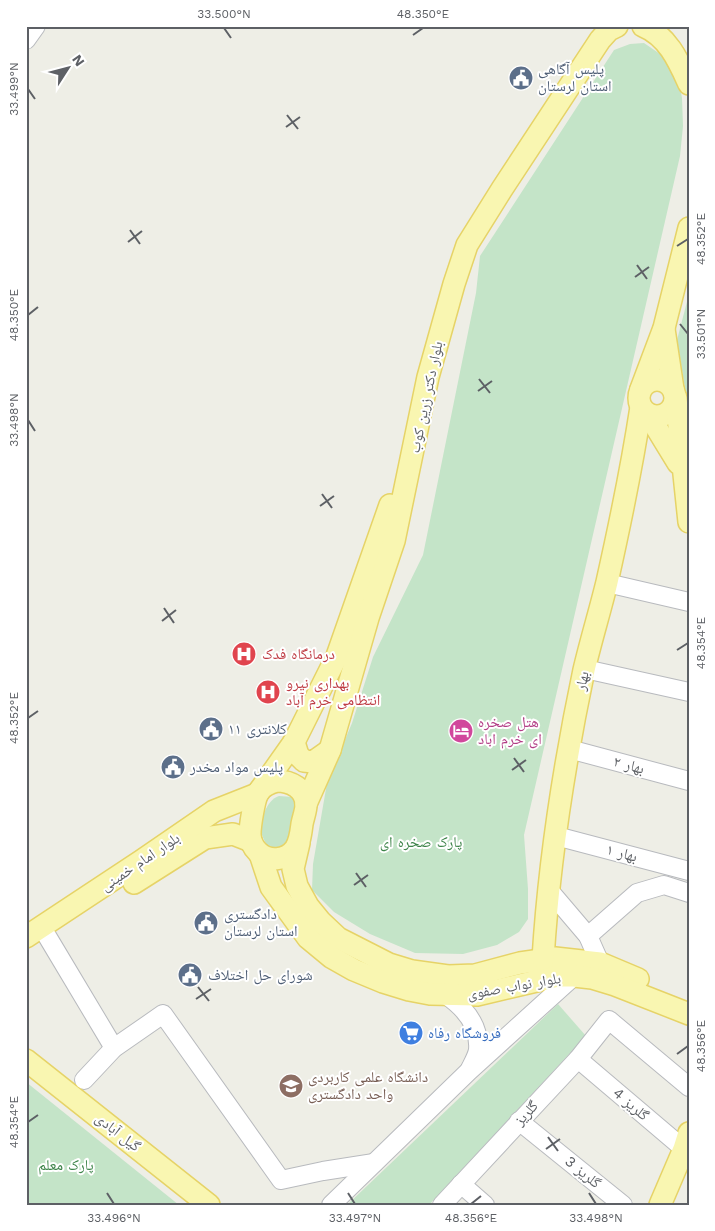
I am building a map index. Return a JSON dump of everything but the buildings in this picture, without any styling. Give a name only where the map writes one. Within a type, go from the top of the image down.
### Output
[{"type":"main road","name":"بلوار دکتر زرین کوب","points":[[258,794],[294,742],[337,656],[400,474],[422,354],[457,244],[595,26]]},
{"type":"main road","name":"بلوار دکتر زرین کوب","points":[[306,804],[330,750],[368,618],[394,541],[428,377],[454,284],[467,246],[522,158],[600,40],[609,30],[617,26]]},
{"type":"main road","points":[[643,26],[650,29],[667,44],[680,64],[689,84]]},
{"type":"main road","points":[[664,26],[689,53]]},
{"type":"main road","name":"بهار","points":[[543,958],[548,889],[569,749],[585,669],[607,583],[644,403],[689,228]]},
{"type":"main road","points":[[664,328],[674,393],[677,461],[689,522]]},
{"type":"main road","points":[[644,403],[657,416],[666,414],[673,407],[674,393],[666,382],[657,379],[648,382],[644,403],[677,461]]},
{"type":"main road","points":[[634,453],[642,444],[652,442],[661,444],[677,461]]},
{"type":"main road","points":[[294,742],[298,755],[304,761],[313,762],[330,750]]},
{"type":"main road","points":[[277,780],[285,781],[299,789],[304,796],[306,804],[299,842],[295,849],[282,858],[266,858],[255,847],[250,833],[258,794],[269,783],[277,780]]},
{"type":"main road","name":"بلوار امام خمینی","points":[[26,951],[36,937],[214,811],[258,794]]},
{"type":"main road","name":"بلوار امام خمینی","points":[[36,937],[115,895],[205,838],[233,834],[255,847]]},
{"type":"main road","name":"بلوار نواب صفوی","points":[[299,842],[293,869],[297,886],[308,906],[338,938],[389,964],[412,971],[448,976],[474,975],[543,958],[600,963],[684,1005]]},
{"type":"main road","name":"بلوار نواب صفوی","points":[[255,847],[271,887],[308,938],[331,957],[354,970],[383,982],[410,990],[446,995],[477,995],[558,976],[574,976],[592,978],[684,1005]]},
{"type":"main road","name":"گیل آبادی","points":[[26,1060],[209,1205]]},
{"type":"main road","points":[[660,1205],[686,1141]]},
{"type":"street","points":[[26,40],[36,26]]},
{"type":"street","points":[[607,583],[689,602]]},
{"type":"street","points":[[585,669],[689,692]]},
{"type":"street","name":"بهار ۲","points":[[569,749],[689,781]]},
{"type":"street","name":"بهار ۱","points":[[556,836],[689,871]]},
{"type":"street","points":[[588,936],[637,893],[664,885],[689,893]]},
{"type":"street","points":[[548,889],[588,936],[600,963]]},
{"type":"street","points":[[36,937],[114,1048]]},
{"type":"street","points":[[332,1205],[470,1071],[574,976]]},
{"type":"street","points":[[446,995],[459,1004],[470,1017],[475,1030],[478,1052],[470,1071]]},
{"type":"street","points":[[84,1080],[114,1048],[163,1014],[281,1180],[374,1163]]},
{"type":"street","name":"گلریز","points":[[442,1205],[578,1059],[608,1020],[689,1087]]},
{"type":"street","name":"گلریز 4","points":[[578,1059],[686,1141]]},
{"type":"street","name":"گلریز 3","points":[[519,1121],[623,1205]]},
{"type":"street","points":[[460,1184],[485,1205]]},
{"type":"green space","name":"پارک صخره ای","points":[[644,43],[663,56],[677,70],[682,98],[683,126],[680,156],[524,835],[528,919],[519,932],[497,945],[463,954],[415,953],[370,934],[334,912],[312,890],[313,864],[327,783],[352,723],[373,657],[423,555],[476,293],[480,256],[614,50],[630,44]]},
{"type":"green space","points":[[689,294],[689,413],[677,340]]},
{"type":"green space","points":[[279,796],[293,797],[298,804],[287,849],[272,853],[265,842],[261,830],[264,812],[270,802]]},
{"type":"green space","points":[[558,1004],[586,1036],[429,1205],[347,1205]]},
{"type":"green space","name":"پارک معلم","points":[[26,1082],[179,1205],[26,1205]]},
{"type":"place","name":"پلیس آگاهی استان لرستان","points":[[521,78]]},
{"type":"place","name":"درمانگاه فدک","points":[[244,654]]},
{"type":"place","name":"بهداری نیرو انتظامی خرم آباد","points":[[268,692]]},
{"type":"place","name":"کلانتری ۱۱","points":[[211,729]]},
{"type":"place","name":"هتل صخره ای خرم اباد","points":[[461,731]]},
{"type":"place","name":"پلیس مواد مخدر","points":[[173,767]]},
{"type":"place","name":"دادگستری استان لرستان","points":[[206,923]]},
{"type":"place","name":"شورای حل اختلاف","points":[[190,975]]},
{"type":"place","name":"فروشگاه رفاه","points":[[411,1033]]},
{"type":"place","name":"دانشگاه علمی کاربردی واحد دادگستری","points":[[291,1086]]}]
